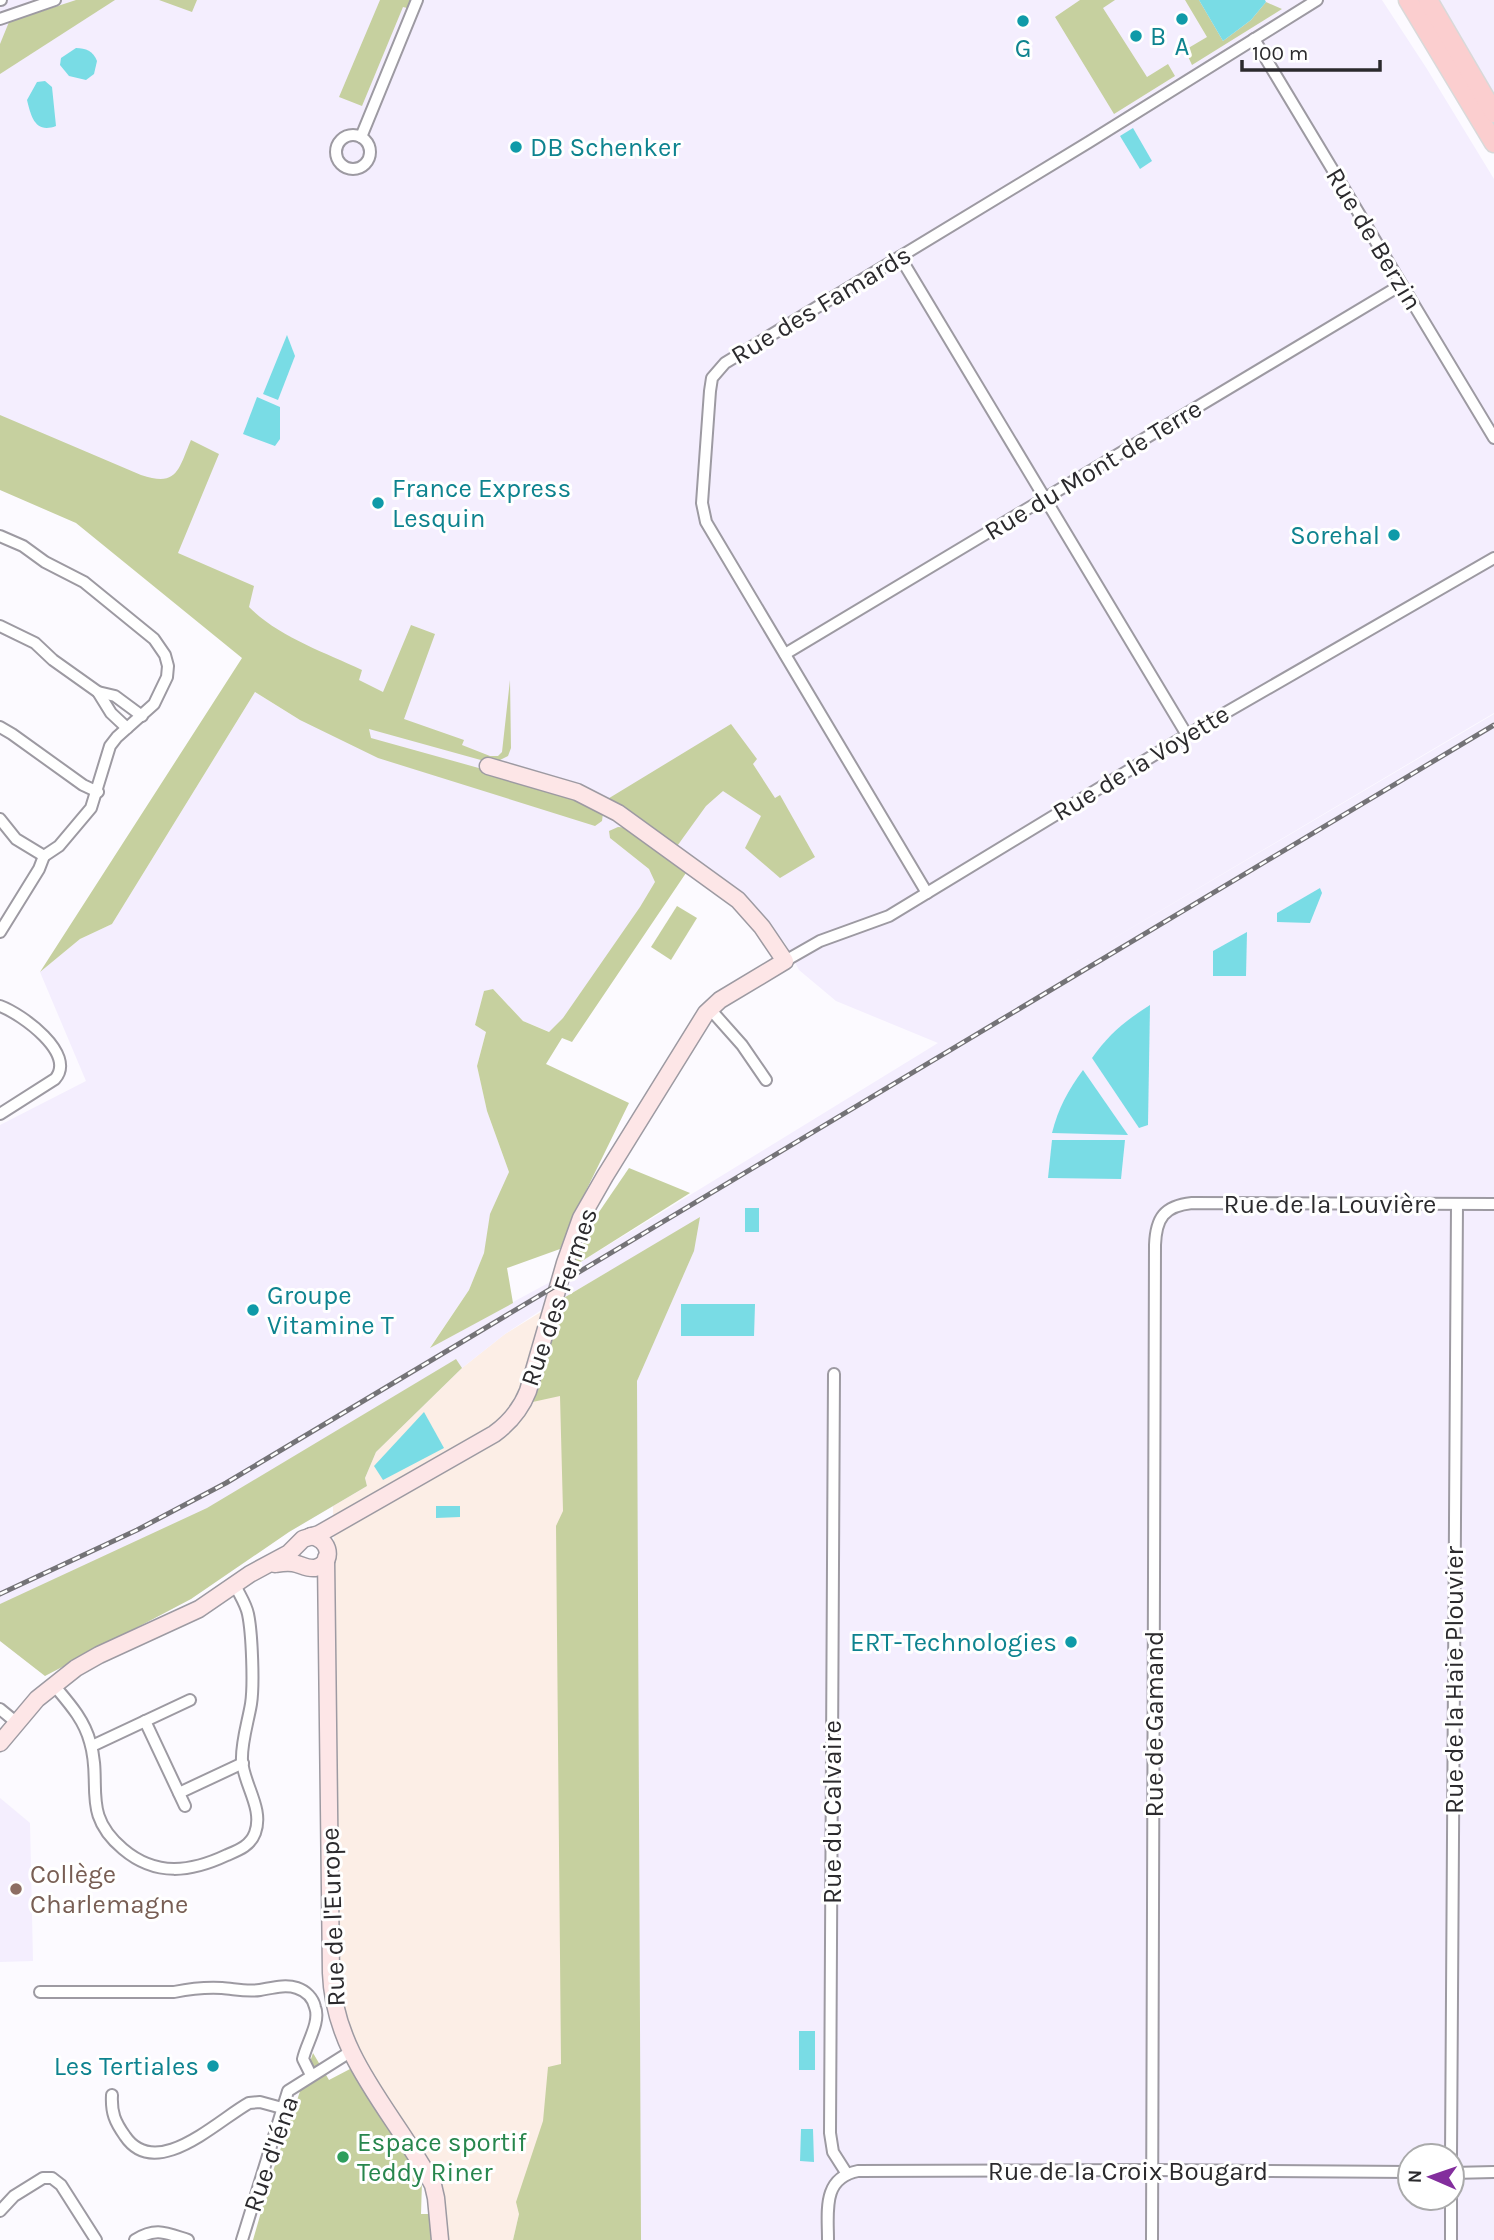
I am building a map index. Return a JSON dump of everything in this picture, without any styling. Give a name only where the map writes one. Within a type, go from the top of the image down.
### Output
[{"type":"main road","points":[[1408,0],[1494,144]]},
{"type":"main road","points":[[1428,0],[1494,113]]},
{"type":"street","points":[[0,19],[55,0]]},
{"type":"street","points":[[361,137],[417,0]]},
{"type":"street","name":"Rue des Famards","points":[[927,893],[706,522],[703,511],[710,386],[724,363],[1317,0]]},
{"type":"street","points":[[1436,0],[1450,23],[1458,51]]},
{"type":"street","name":"Rue de Berzin","points":[[1254,39],[1494,438]]},
{"type":"street","points":[[900,257],[1187,735]]},
{"type":"street","name":"Rue du Mont de Terre","points":[[785,654],[1401,285]]},
{"type":"street","points":[[0,536],[23,546],[45,562],[84,582],[154,639],[165,655],[168,671],[157,699],[110,746],[91,808],[59,846],[44,856],[39,869],[3,919],[0,932]]},
{"type":"street","name":"Rue de la Voyette","points":[[785,961],[820,941],[882,919],[1187,735],[1494,558]]},
{"type":"street","points":[[0,626],[35,643],[53,660],[97,692],[111,713],[127,728]]},
{"type":"street","points":[[97,692],[116,696],[142,716]]},
{"type":"street","points":[[0,727],[83,785],[98,792]]},
{"type":"street","points":[[488,766],[577,792],[624,817],[738,900],[762,927],[785,961]]},
{"type":"street","points":[[0,819],[16,839],[44,856]]},
{"type":"street","name":"Rue des Fermes","points":[[0,1743],[53,1684],[94,1657],[199,1609],[262,1567],[289,1553],[304,1540],[494,1434],[514,1416],[525,1398],[565,1263],[584,1212],[694,1029],[710,1009],[785,961]]},
{"type":"street","points":[[0,1006],[30,1025],[58,1053],[61,1062],[60,1072],[55,1079],[0,1114]]},
{"type":"street","points":[[710,1009],[742,1045],[766,1080]]},
{"type":"street","name":"Rue de la Louvière","points":[[1167,1210],[1192,1203],[1494,1204]]},
{"type":"street","name":"Rue de la Haie Plouvier","points":[[1451,2142],[1457,1204]]},
{"type":"street","name":"Rue de Gamand","points":[[1152,2240],[1155,1245],[1158,1225],[1167,1210]]},
{"type":"street","name":"Rue du Calvaire","points":[[834,1374],[830,2133],[834,2152],[847,2174]]},
{"type":"street","points":[[262,1567],[286,1562],[320,1566],[327,1554],[330,1536],[343,1518]]},
{"type":"street","points":[[327,1554],[323,1541],[304,1540],[296,1557],[320,1580],[327,1610]]},
{"type":"street","name":"Rue de l'Europe","points":[[327,1554],[331,1980],[336,2015],[361,2074],[433,2185],[440,2240]]},
{"type":"street","points":[[53,1684],[82,1722],[92,1746],[94,1797],[103,1826],[133,1857],[152,1865],[192,1869],[246,1847],[257,1828],[257,1814],[243,1763],[252,1689],[248,1617],[235,1585]]},
{"type":"street","points":[[92,1746],[190,1700]]},
{"type":"street","points":[[0,1709],[17,1723]]},
{"type":"street","points":[[145,1721],[185,1806]]},
{"type":"street","points":[[179,1793],[243,1763]]},
{"type":"street","name":"Rue d'Iéna","points":[[40,1992],[174,1992],[222,1988],[233,1991],[292,1986],[311,1998],[317,2013],[303,2059],[311,2075]]},
{"type":"street","name":"Rue d'Iéna","points":[[242,2240],[288,2091],[350,2052]]},
{"type":"street","points":[[112,2095],[112,2115],[126,2139],[138,2149],[152,2152],[168,2152],[177,2148],[249,2103],[260,2102],[282,2108]]},
{"type":"street","name":"Rue de la Croix Bougard","points":[[847,2174],[865,2170],[1396,2172]]},
{"type":"street","points":[[1466,2173],[1494,2172]]},
{"type":"street","points":[[828,2240],[830,2194],[838,2181],[847,2174]]},
{"type":"street","points":[[0,2211],[14,2196],[43,2178],[52,2178],[61,2185],[96,2240]]},
{"type":"street","points":[[1451,2212],[1451,2240]]},
{"type":"street","points":[[135,2240],[157,2231],[188,2240]]},
{"type":"shaded area","points":[[0,0],[1382,0],[1494,179],[1494,713],[1077,960],[1494,714],[1494,2240],[610,2240],[609,1271],[562,1299],[571,1268],[938,1043],[836,1001],[799,970],[785,943],[747,899],[675,850],[562,1037],[523,1021],[493,989],[484,992],[475,1025],[486,1032],[477,1066],[487,1111],[509,1172],[484,1253],[469,1290],[431,1346],[552,1281],[546,1307],[505,1334],[462,1368],[376,1452],[365,1478],[367,1486],[289,1532],[191,1599],[45,1676],[0,1641],[0,1125],[86,1081],[40,972],[80,939],[112,924],[255,692],[300,720],[161,555],[0,489]]},
{"type":"shaded area","points":[[1434,0],[1494,0],[1494,102]]},
{"type":"shaded area","points":[[562,1299],[610,2240],[519,2214],[513,2240],[447,2240],[446,2214],[438,2179],[353,2041],[338,1984],[333,1506],[367,1486],[365,1478],[376,1452],[462,1368],[505,1334]]},
{"type":"shaded area","name":"Collège Charlemagne","points":[[0,1798],[30,1823],[33,1961],[0,1962]]},
{"type":"green space","points":[[76,0],[115,0],[0,74],[0,44],[9,22]]},
{"type":"green space","points":[[159,0],[197,0],[192,12]]},
{"type":"green space","points":[[380,0],[411,0],[407,8],[403,7],[362,106],[339,97]]},
{"type":"green space","points":[[1080,0],[1115,0],[1103,8],[1147,77],[1168,64],[1175,76],[1114,114],[1055,17]]},
{"type":"green space","points":[[1185,0],[1199,0],[1223,41],[1251,20],[1266,2],[1282,9],[1192,65],[1185,50],[1207,37]]},
{"type":"green space","points":[[0,415],[153,478],[163,479],[175,473],[191,440],[219,454],[178,553],[254,586],[249,607],[261,618],[302,643],[362,670],[359,680],[383,692],[411,625],[435,634],[404,719],[464,740],[462,745],[490,756],[498,756],[502,752],[510,680],[511,748],[508,756],[498,761],[488,762],[369,729],[371,738],[565,792],[603,813],[602,821],[595,826],[378,758],[300,720],[255,692],[112,924],[80,939],[40,972],[242,658],[76,523],[0,490]]},
{"type":"green space","points":[[731,724],[757,759],[753,764],[775,798],[780,795],[815,857],[780,878],[745,848],[761,816],[723,791],[706,806],[675,849],[606,800]]},
{"type":"green space","points":[[618,827],[631,828],[688,870],[572,1042],[562,1038],[546,1064],[629,1103],[560,1249],[507,1268],[513,1303],[430,1348],[469,1290],[484,1253],[490,1214],[509,1172],[487,1111],[477,1066],[486,1032],[475,1025],[484,991],[493,989],[523,1021],[549,1032],[563,1018],[655,882],[649,869],[610,838],[609,831]]},
{"type":"green space","points":[[677,906],[697,918],[671,960],[651,947]]},
{"type":"green space","points":[[629,1168],[690,1193],[571,1268],[599,1212]]},
{"type":"green space","points":[[700,1217],[694,1251],[637,1381],[641,2240],[513,2240],[519,2214],[516,2202],[543,2121],[548,2067],[561,2064],[556,1526],[563,1511],[560,1396],[528,1403],[562,1299]]},
{"type":"green space","points":[[456,1359],[462,1368],[376,1452],[365,1478],[367,1486],[289,1532],[191,1599],[45,1676],[0,1641],[0,1604],[207,1508]]},
{"type":"green space","points":[[313,2053],[329,2080],[350,2069],[422,2181],[421,2214],[446,2214],[447,2240],[253,2240]]},
{"type":"water","points":[[1199,0],[1266,2],[1251,20],[1223,41]]},
{"type":"water","points":[[76,48],[89,51],[97,61],[94,74],[86,80],[69,76],[60,65],[61,58]]},
{"type":"water","points":[[45,81],[52,87],[56,126],[49,128],[43,128],[35,122],[27,100],[37,82]]},
{"type":"water","points":[[1133,128],[1152,161],[1140,169],[1120,136]]},
{"type":"water","points":[[287,335],[295,356],[278,400],[263,394]]},
{"type":"water","points":[[257,397],[280,407],[280,439],[275,446],[243,434]]},
{"type":"water","points":[[1320,888],[1322,893],[1310,923],[1277,922],[1277,913]]},
{"type":"water","points":[[1247,932],[1246,976],[1213,976],[1213,951]]},
{"type":"water","points":[[1150,1005],[1148,1125],[1139,1128],[1092,1058],[1118,1028]]},
{"type":"water","points":[[1083,1070],[1128,1135],[1052,1133],[1064,1100]]},
{"type":"water","points":[[1052,1140],[1125,1140],[1121,1179],[1048,1178]]},
{"type":"water","points":[[745,1208],[759,1208],[759,1232],[745,1232]]},
{"type":"water","points":[[681,1304],[755,1304],[754,1336],[681,1336]]},
{"type":"water","points":[[424,1412],[444,1448],[383,1480],[374,1466]]},
{"type":"water","points":[[436,1506],[460,1506],[460,1517],[436,1518]]},
{"type":"water","points":[[799,2031],[815,2031],[815,2070],[799,2070]]},
{"type":"water","points":[[801,2129],[813,2129],[814,2162],[800,2161]]},
{"type":"railway","points":[[0,1594],[137,1530],[226,1483],[1494,725]]},
{"type":"place","name":"A","points":[[1182,19]]},
{"type":"place","name":"G","points":[[1023,21]]},
{"type":"place","name":"B","points":[[1136,36]]},
{"type":"place","name":"DB Schenker","points":[[516,147]]},
{"type":"place","name":"France Express Lesquin","points":[[378,503]]},
{"type":"place","name":"Sorehal","points":[[1394,535]]},
{"type":"place","name":"Groupe Vitamine T","points":[[253,1310]]},
{"type":"place","name":"ERT-Technologies","points":[[1071,1642]]},
{"type":"place","name":"Collège Charlemagne","points":[[16,1889]]},
{"type":"place","name":"Les Tertiales","points":[[213,2066]]},
{"type":"place","name":"Espace sportif Teddy Riner","points":[[343,2157]]}]
